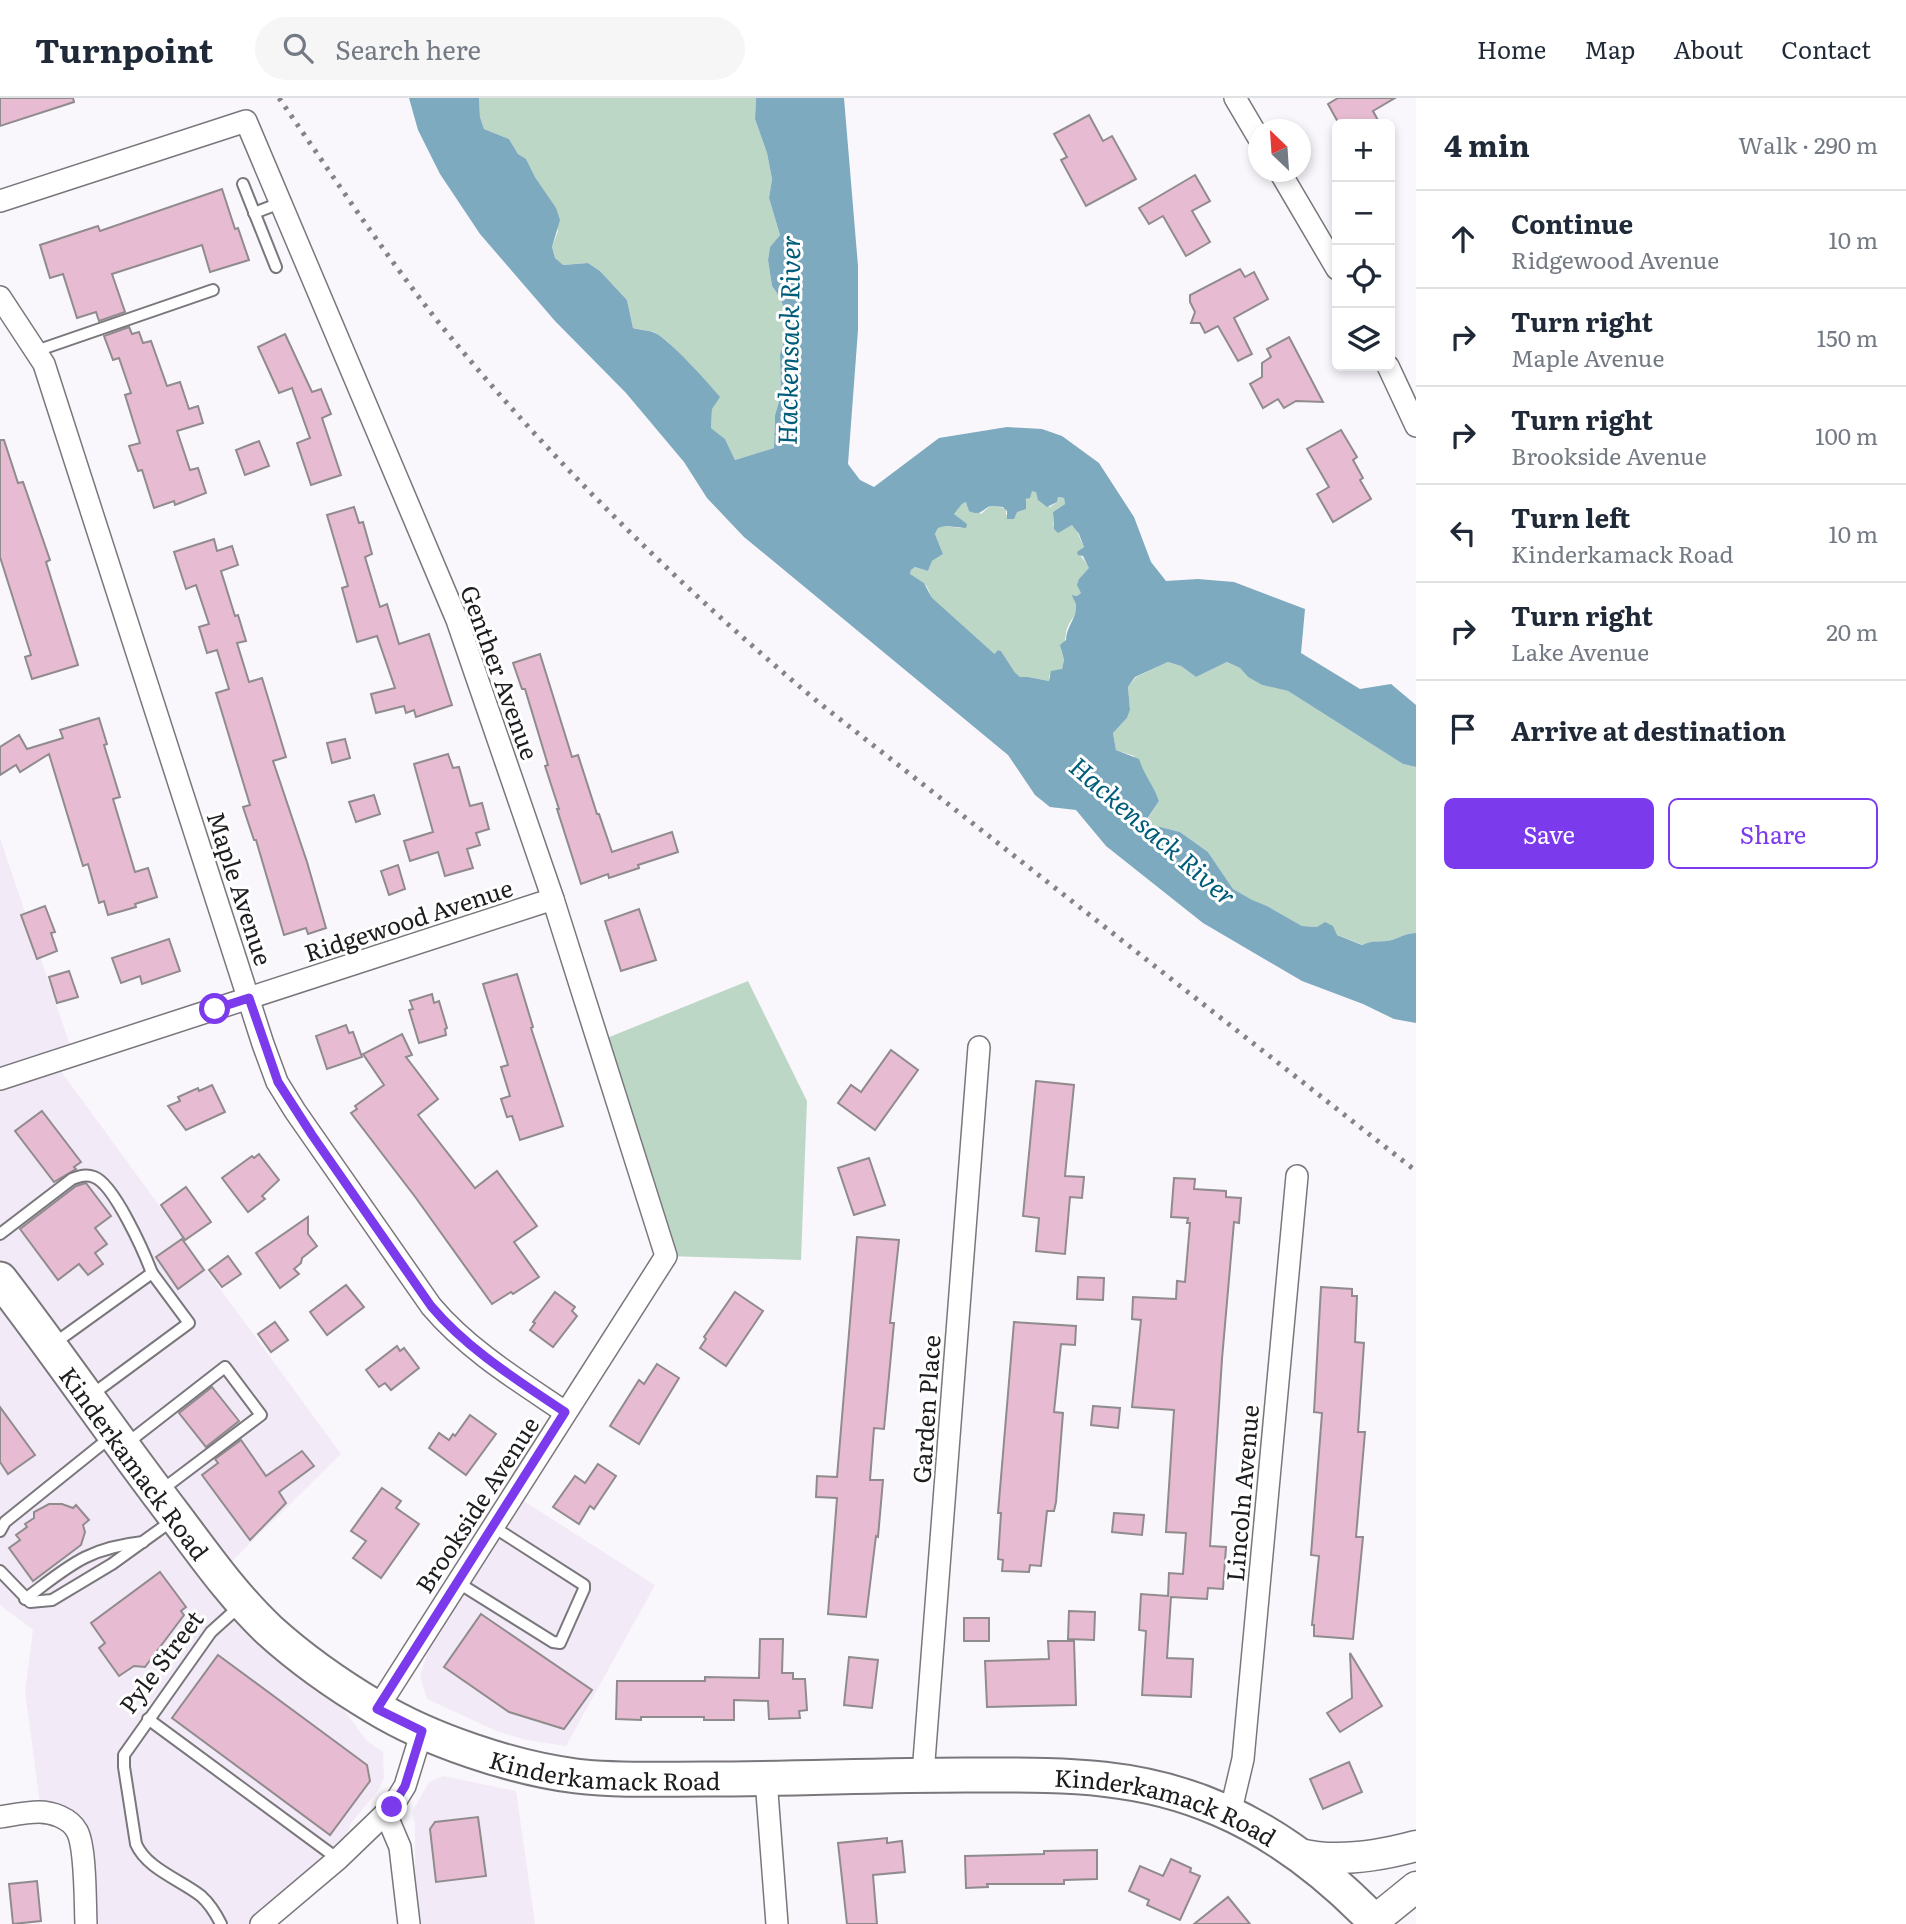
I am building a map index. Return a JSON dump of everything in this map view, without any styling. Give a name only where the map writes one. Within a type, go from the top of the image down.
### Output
[{"type":"main road","name":"Kinderkamack Road","points":[[4,1292],[51,1346],[167,1506],[243,1603],[270,1631],[312,1666],[377,1709],[422,1731],[503,1760],[576,1776],[766,1779],[923,1774],[1062,1774],[1121,1780],[1192,1799],[1230,1814],[1277,1838],[1300,1854],[1376,1922]]},
{"type":"main road","points":[[1300,1854],[1328,1858],[1359,1857],[1416,1846]]},
{"type":"main road","points":[[1376,1922],[1416,1887]]},
{"type":"street","points":[[1235,98],[1248,120]]},
{"type":"street","name":"Genther Avenue","points":[[0,201],[246,121],[457,620],[553,899],[666,1256]]},
{"type":"street","points":[[1286,182],[1332,260]]},
{"type":"street","name":"Maple Avenue","points":[[0,297],[44,363],[278,1082],[312,1135],[449,1328],[565,1412]]},
{"type":"street","points":[[1390,371],[1416,426]]},
{"type":"street","name":"Ridgewood Avenue","points":[[0,1079],[553,899]]},
{"type":"street","name":"Garden Place","points":[[923,1774],[979,1047]]},
{"type":"street","name":"Lincoln Avenue","points":[[1230,1814],[1243,1759],[1297,1176]]},
{"type":"street","name":"Brookside Avenue","points":[[377,1709],[666,1256]]},
{"type":"street","points":[[261,1924],[386,1814],[405,1786],[422,1731]]},
{"type":"street","points":[[766,1779],[777,1924]]},
{"type":"street","points":[[0,1817],[41,1812],[70,1822],[78,1833],[82,1853],[86,1924]]},
{"type":"street","points":[[386,1814],[400,1847],[409,1924]]},
{"type":"lane","points":[[243,184],[276,267]]},
{"type":"lane","points":[[254,214],[280,203]]},
{"type":"lane","points":[[36,351],[213,290]]},
{"type":"lane","points":[[0,1234],[72,1179],[89,1175],[102,1182],[137,1235],[152,1273],[189,1323],[88,1397]]},
{"type":"lane","points":[[51,1346],[152,1273]]},
{"type":"lane","points":[[0,1531],[5,1522],[225,1367],[261,1415],[167,1506],[143,1542],[52,1600],[30,1602],[0,1571]]},
{"type":"lane","points":[[457,1582],[553,1643],[560,1643],[584,1585],[492,1526]]},
{"type":"lane","points":[[25,1599],[82,1557],[110,1547],[143,1542]]},
{"type":"lane","name":"Pyle Street","points":[[221,1924],[203,1898],[141,1856],[136,1844],[124,1755],[211,1632],[243,1603]]},
{"type":"lane","points":[[148,1719],[338,1859]]},
{"type":"shaded area","points":[[0,838],[74,1057],[55,1063],[341,1454],[219,1574],[312,1666],[366,1740],[383,1752],[384,1778],[377,1792],[351,1823],[338,1859],[261,1924],[86,1924],[78,1833],[41,1812],[25,1691],[33,1630],[0,1605]]},
{"type":"shaded area","points":[[513,1494],[655,1585],[566,1746],[526,1740],[496,1731],[427,1699],[420,1677],[440,1609]]},
{"type":"shaded area","points":[[443,1776],[516,1791],[535,1924],[415,1924],[415,1824],[412,1812],[429,1782]]},
{"type":"green space","points":[[479,98],[756,98],[755,119],[767,153],[772,179],[769,198],[780,235],[770,247],[768,260],[772,286],[781,299],[786,316],[785,338],[780,354],[781,395],[775,415],[774,448],[735,460],[725,439],[711,428],[712,409],[679,354],[654,332],[633,328],[627,300],[600,271],[588,263],[562,265],[555,258],[552,247],[558,231],[547,195],[526,160],[518,154],[509,139],[484,129]]},
{"type":"green space","points":[[1032,491],[1036,491],[1042,503],[1050,507],[1057,502],[1058,497],[1064,498],[1065,504],[1053,512],[1053,525],[1060,531],[1072,525],[1075,527],[1084,547],[1078,552],[1090,568],[1079,579],[1081,593],[1073,595],[1076,613],[1068,627],[1061,650],[1064,660],[1062,669],[1049,676],[1049,681],[1013,677],[1014,671],[998,650],[977,663],[959,654],[948,626],[936,613],[927,587],[910,574],[915,567],[928,571],[932,561],[943,554],[935,534],[938,528],[961,528],[966,524],[954,514],[962,504],[966,502],[981,514],[990,506],[1006,508],[1006,515],[1020,510]]},
{"type":"green space","points":[[1168,662],[1181,666],[1196,677],[1227,662],[1240,668],[1248,677],[1262,685],[1288,691],[1403,764],[1416,767],[1416,933],[1363,945],[1317,927],[1302,926],[1233,889],[1208,852],[1180,832],[1149,824],[1147,820],[1159,801],[1134,756],[1116,750],[1113,733],[1127,718],[1130,710],[1128,687],[1136,677]]},
{"type":"green space","points":[[748,981],[807,1101],[801,1260],[666,1256],[597,1042]]},
{"type":"water","points":[[409,98],[479,98],[484,129],[509,139],[518,154],[526,159],[556,208],[560,220],[552,247],[555,258],[563,265],[588,263],[600,271],[627,300],[633,328],[653,332],[661,337],[707,382],[720,397],[712,409],[711,428],[725,439],[735,460],[774,448],[775,415],[781,395],[780,354],[785,338],[786,316],[781,299],[772,286],[768,260],[770,247],[780,235],[769,198],[772,179],[767,153],[755,119],[756,98],[844,98],[858,266],[858,330],[848,464],[860,480],[874,487],[939,438],[1007,427],[1042,429],[1062,436],[1099,463],[1134,517],[1151,562],[1166,581],[1198,579],[1234,582],[1305,609],[1301,653],[1360,689],[1391,684],[1416,705],[1416,767],[1403,764],[1288,691],[1262,685],[1248,677],[1240,668],[1227,662],[1196,677],[1181,666],[1168,662],[1135,677],[1128,687],[1130,710],[1127,718],[1113,733],[1116,750],[1139,759],[1159,801],[1147,819],[1149,824],[1180,832],[1208,852],[1233,889],[1302,926],[1317,927],[1325,922],[1333,926],[1337,935],[1362,945],[1416,933],[1416,1023],[1394,1019],[1302,981],[1203,923],[1106,846],[1076,810],[1050,807],[1035,795],[1008,755],[744,537],[707,498],[684,462],[626,393],[555,321],[480,234],[440,174],[418,130]],"holes":[[[1032,491],[1036,492],[1038,500],[1047,507],[1057,502],[1058,497],[1064,498],[1065,504],[1053,512],[1054,529],[1058,533],[1072,525],[1084,547],[1077,552],[1078,555],[1083,556],[1089,568],[1077,585],[1081,593],[1072,595],[1076,610],[1066,640],[1060,645],[1064,660],[1062,669],[1051,671],[1049,681],[1014,677],[1014,671],[998,650],[977,663],[960,657],[954,651],[949,624],[936,612],[924,583],[910,574],[915,567],[928,571],[932,561],[943,554],[935,534],[938,528],[966,528],[967,524],[954,514],[962,504],[966,502],[969,511],[976,513],[990,506],[1003,507],[1007,511],[1007,519],[1014,519],[1017,512],[1026,509],[1026,499],[1030,498]]]},
{"type":"building","points":[[0,98],[73,98],[74,102],[0,126]]},
{"type":"building","points":[[1338,98],[1395,98],[1373,111],[1377,119],[1336,119],[1328,104]]},
{"type":"building","points":[[1089,115],[1103,141],[1112,136],[1136,179],[1086,206],[1061,160],[1067,157],[1054,134]]},
{"type":"building","points":[[1195,175],[1210,201],[1192,211],[1210,242],[1186,256],[1163,216],[1149,224],[1139,208]]},
{"type":"building","points":[[222,189],[249,260],[210,272],[202,245],[112,274],[125,312],[99,321],[96,312],[77,318],[63,274],[50,278],[40,245],[98,226],[100,231]]},
{"type":"building","points":[[1240,269],[1245,277],[1254,272],[1268,299],[1234,318],[1252,354],[1238,361],[1218,326],[1205,333],[1200,323],[1191,323],[1195,312],[1190,295]]},
{"type":"building","points":[[129,327],[132,334],[139,332],[143,343],[151,341],[167,386],[180,382],[189,409],[198,406],[203,423],[177,431],[190,470],[198,468],[206,493],[175,505],[174,501],[154,508],[142,470],[138,471],[129,446],[140,443],[125,395],[131,393],[119,358],[113,360],[104,336]]},
{"type":"building","points":[[285,334],[312,392],[321,389],[331,414],[322,418],[341,475],[311,485],[297,443],[310,438],[292,388],[279,393],[258,347]]},
{"type":"building","points":[[1289,337],[1323,402],[1296,401],[1284,408],[1278,399],[1263,408],[1250,384],[1262,377],[1262,363],[1271,357],[1267,349]]},
{"type":"building","points":[[1341,430],[1357,457],[1353,460],[1371,499],[1333,522],[1317,494],[1329,487],[1307,449]]},
{"type":"building","points":[[0,440],[4,440],[18,483],[23,482],[50,560],[46,562],[78,665],[32,679],[25,657],[31,655],[0,557]]},
{"type":"building","points":[[259,441],[269,466],[245,475],[236,450]]},
{"type":"building","points":[[354,507],[359,523],[363,522],[372,554],[365,557],[380,607],[387,604],[399,644],[429,634],[452,705],[416,717],[414,710],[406,713],[404,706],[376,713],[371,694],[395,688],[377,636],[357,642],[342,588],[348,586],[327,515]]},
{"type":"building","points":[[214,539],[217,551],[232,546],[238,565],[221,571],[246,641],[237,643],[249,682],[262,678],[286,757],[273,761],[326,928],[308,934],[306,928],[284,935],[256,840],[243,807],[250,805],[216,693],[229,689],[217,650],[207,653],[199,627],[209,624],[196,585],[186,589],[174,552]]},
{"type":"building","points":[[540,654],[572,757],[578,755],[612,852],[672,832],[678,852],[609,878],[608,874],[581,884],[557,809],[545,766],[548,765],[525,689],[522,689],[513,663]]},
{"type":"building","points":[[99,718],[107,744],[104,745],[120,797],[113,799],[135,872],[148,868],[157,897],[135,904],[136,907],[108,915],[104,901],[99,903],[88,864],[83,866],[49,754],[20,772],[16,765],[0,775],[0,747],[19,735],[27,749],[63,738],[60,730]]},
{"type":"building","points":[[345,739],[350,758],[332,763],[327,743]]},
{"type":"building","points":[[448,754],[453,768],[459,767],[470,806],[482,803],[489,829],[476,833],[480,845],[467,849],[473,868],[445,876],[438,852],[410,861],[404,841],[433,832],[414,764]]},
{"type":"building","points":[[374,795],[380,814],[356,822],[349,802]]},
{"type":"building","points":[[398,865],[405,889],[389,895],[381,871]]},
{"type":"building","points":[[45,906],[55,932],[51,933],[57,951],[37,959],[21,915]]},
{"type":"building","points":[[639,909],[656,960],[621,971],[605,921]]},
{"type":"building","points":[[169,939],[180,971],[142,984],[140,976],[121,983],[112,958]]},
{"type":"building","points":[[69,971],[78,997],[57,1003],[49,977]]},
{"type":"building","points":[[517,974],[533,1027],[531,1028],[563,1126],[520,1140],[512,1116],[507,1117],[501,1099],[510,1096],[501,1067],[508,1065],[483,984]]},
{"type":"building","points":[[432,994],[434,1003],[439,1001],[447,1028],[446,1035],[419,1043],[409,1010],[413,1009],[410,1001]]},
{"type":"building","points":[[346,1025],[349,1033],[353,1032],[362,1057],[327,1069],[316,1036]]},
{"type":"building","points":[[402,1034],[412,1055],[406,1057],[438,1099],[418,1115],[475,1188],[497,1171],[537,1226],[514,1242],[539,1277],[492,1304],[351,1113],[357,1109],[355,1106],[384,1085],[363,1054]]},
{"type":"building","points":[[891,1050],[918,1070],[875,1130],[838,1103],[851,1085],[861,1092]]},
{"type":"building","points":[[1036,1081],[1074,1085],[1065,1176],[1084,1177],[1082,1198],[1070,1197],[1065,1254],[1036,1251],[1039,1218],[1023,1216]]},
{"type":"building","points":[[212,1085],[225,1112],[186,1130],[168,1106],[180,1101],[178,1097]]},
{"type":"building","points":[[42,1111],[81,1162],[74,1167],[76,1169],[54,1182],[15,1131]]},
{"type":"building","points":[[259,1154],[279,1180],[262,1196],[265,1199],[248,1212],[222,1178],[252,1156],[254,1158]]},
{"type":"building","points":[[869,1158],[885,1205],[854,1215],[838,1168]]},
{"type":"building","points":[[1174,1178],[1195,1179],[1194,1189],[1226,1191],[1226,1197],[1241,1198],[1239,1223],[1234,1222],[1210,1546],[1226,1547],[1223,1589],[1208,1588],[1207,1599],[1171,1597],[1167,1658],[1193,1659],[1191,1697],[1142,1695],[1146,1631],[1139,1630],[1141,1594],[1168,1596],[1169,1573],[1183,1574],[1186,1533],[1166,1532],[1174,1410],[1132,1407],[1141,1320],[1132,1319],[1133,1297],[1176,1299],[1177,1281],[1185,1282],[1190,1223],[1187,1223],[1188,1218],[1171,1217]]},
{"type":"building","points":[[86,1183],[111,1216],[95,1228],[107,1244],[95,1253],[103,1264],[88,1275],[79,1264],[58,1280],[20,1229],[76,1186]]},
{"type":"building","points":[[186,1187],[211,1222],[185,1240],[161,1205]]},
{"type":"building","points":[[308,1217],[308,1234],[317,1246],[302,1258],[301,1263],[294,1269],[299,1274],[280,1288],[256,1253]]},
{"type":"building","points":[[857,1237],[899,1240],[890,1323],[894,1323],[884,1429],[874,1428],[870,1480],[883,1480],[866,1617],[828,1614],[837,1498],[816,1497],[817,1476],[837,1477]]},
{"type":"building","points":[[182,1239],[204,1270],[178,1289],[156,1257]]},
{"type":"building","points":[[228,1256],[241,1274],[222,1287],[209,1270]]},
{"type":"building","points":[[1078,1277],[1104,1278],[1103,1300],[1077,1299]]},
{"type":"building","points":[[346,1285],[364,1307],[327,1335],[310,1312]]},
{"type":"building","points":[[1321,1287],[1352,1289],[1352,1296],[1357,1296],[1355,1342],[1364,1343],[1358,1432],[1365,1432],[1356,1537],[1363,1537],[1353,1639],[1314,1636],[1312,1625],[1319,1556],[1311,1555],[1322,1413],[1314,1412]]},
{"type":"building","points":[[555,1292],[575,1307],[572,1311],[577,1316],[553,1347],[530,1330]]},
{"type":"building","points":[[735,1292],[763,1311],[726,1366],[700,1348],[706,1339],[704,1337]]},
{"type":"building","points":[[275,1322],[288,1340],[271,1352],[258,1334]]},
{"type":"building","points":[[1014,1322],[1076,1326],[1075,1345],[1061,1344],[1054,1412],[1063,1413],[1056,1502],[1054,1511],[1047,1511],[1041,1566],[1030,1565],[1029,1572],[1002,1571],[1003,1560],[998,1559],[1001,1513],[998,1513]]},
{"type":"building","points":[[397,1346],[400,1351],[404,1348],[419,1368],[391,1390],[385,1383],[379,1387],[366,1370]]},
{"type":"building","points":[[657,1364],[679,1378],[639,1444],[610,1426],[639,1380],[644,1384]]},
{"type":"building","points":[[212,1387],[239,1421],[206,1447],[179,1413]]},
{"type":"building","points":[[1093,1406],[1120,1408],[1118,1428],[1091,1425]]},
{"type":"building","points":[[0,1407],[35,1455],[8,1474],[0,1462]]},
{"type":"building","points":[[470,1415],[496,1434],[466,1475],[429,1448],[439,1433],[449,1440],[453,1434],[455,1436]]},
{"type":"building","points":[[241,1440],[266,1476],[302,1451],[314,1466],[279,1492],[286,1503],[250,1540],[202,1475],[218,1463],[215,1459]]},
{"type":"building","points":[[598,1464],[616,1476],[594,1509],[590,1506],[579,1524],[553,1507],[575,1476],[585,1483]]},
{"type":"building","points":[[382,1488],[401,1501],[396,1508],[419,1524],[381,1578],[353,1558],[366,1541],[351,1531]]},
{"type":"building","points":[[49,1504],[62,1504],[73,1508],[76,1505],[89,1520],[83,1525],[85,1532],[81,1545],[33,1581],[9,1548],[20,1540],[16,1535],[27,1527],[25,1524],[34,1518],[34,1512]]},
{"type":"building","points":[[1114,1513],[1144,1515],[1142,1535],[1112,1532]]},
{"type":"building","points":[[160,1572],[186,1607],[181,1611],[184,1615],[145,1667],[134,1666],[119,1676],[99,1648],[105,1643],[91,1623]]},
{"type":"building","points":[[1069,1611],[1095,1612],[1094,1640],[1068,1639]]},
{"type":"building","points":[[481,1614],[592,1690],[564,1729],[509,1712],[444,1667]]},
{"type":"building","points":[[964,1618],[989,1618],[989,1641],[964,1641]]},
{"type":"building","points":[[760,1639],[783,1639],[782,1673],[793,1673],[793,1679],[805,1679],[807,1710],[799,1711],[800,1718],[769,1719],[768,1701],[734,1700],[734,1720],[704,1720],[704,1717],[616,1719],[617,1681],[705,1681],[705,1677],[759,1678]]},
{"type":"building","points":[[1048,1641],[1074,1641],[1076,1705],[987,1707],[985,1661],[1049,1659]]},
{"type":"building","points":[[1350,1653],[1382,1706],[1340,1732],[1327,1713],[1352,1698]]},
{"type":"building","points":[[218,1655],[367,1765],[370,1781],[330,1835],[172,1718]]},
{"type":"building","points":[[849,1657],[878,1660],[872,1708],[844,1705]]},
{"type":"building","points":[[1349,1762],[1362,1792],[1323,1809],[1310,1779]]},
{"type":"building","points":[[478,1817],[486,1876],[436,1882],[430,1829],[435,1822]]},
{"type":"building","points":[[887,1838],[887,1843],[902,1841],[905,1872],[873,1875],[877,1924],[847,1924],[838,1843]]},
{"type":"building","points":[[1097,1850],[1097,1879],[1064,1880],[1064,1884],[987,1884],[988,1887],[966,1888],[965,1856]]},
{"type":"building","points":[[1171,1859],[1191,1868],[1190,1872],[1200,1876],[1180,1920],[1147,1905],[1149,1900],[1129,1891],[1140,1866],[1163,1876]]},
{"type":"building","points":[[37,1881],[41,1921],[13,1924],[9,1884]]},
{"type":"building","points":[[1228,1897],[1250,1924],[1194,1924]]},
{"type":"waterway","name":"Hackensack River","points":[[913,609],[1013,699]]},
{"type":"railway","points":[[279,98],[377,240],[439,323],[526,425],[667,568],[818,702],[1416,1171]]},
{"type":"route","points":[[215,1009],[249,998],[278,1082],[295,1111],[431,1306],[449,1328],[478,1351],[565,1412],[377,1709],[422,1731],[405,1786],[392,1807]]}]
